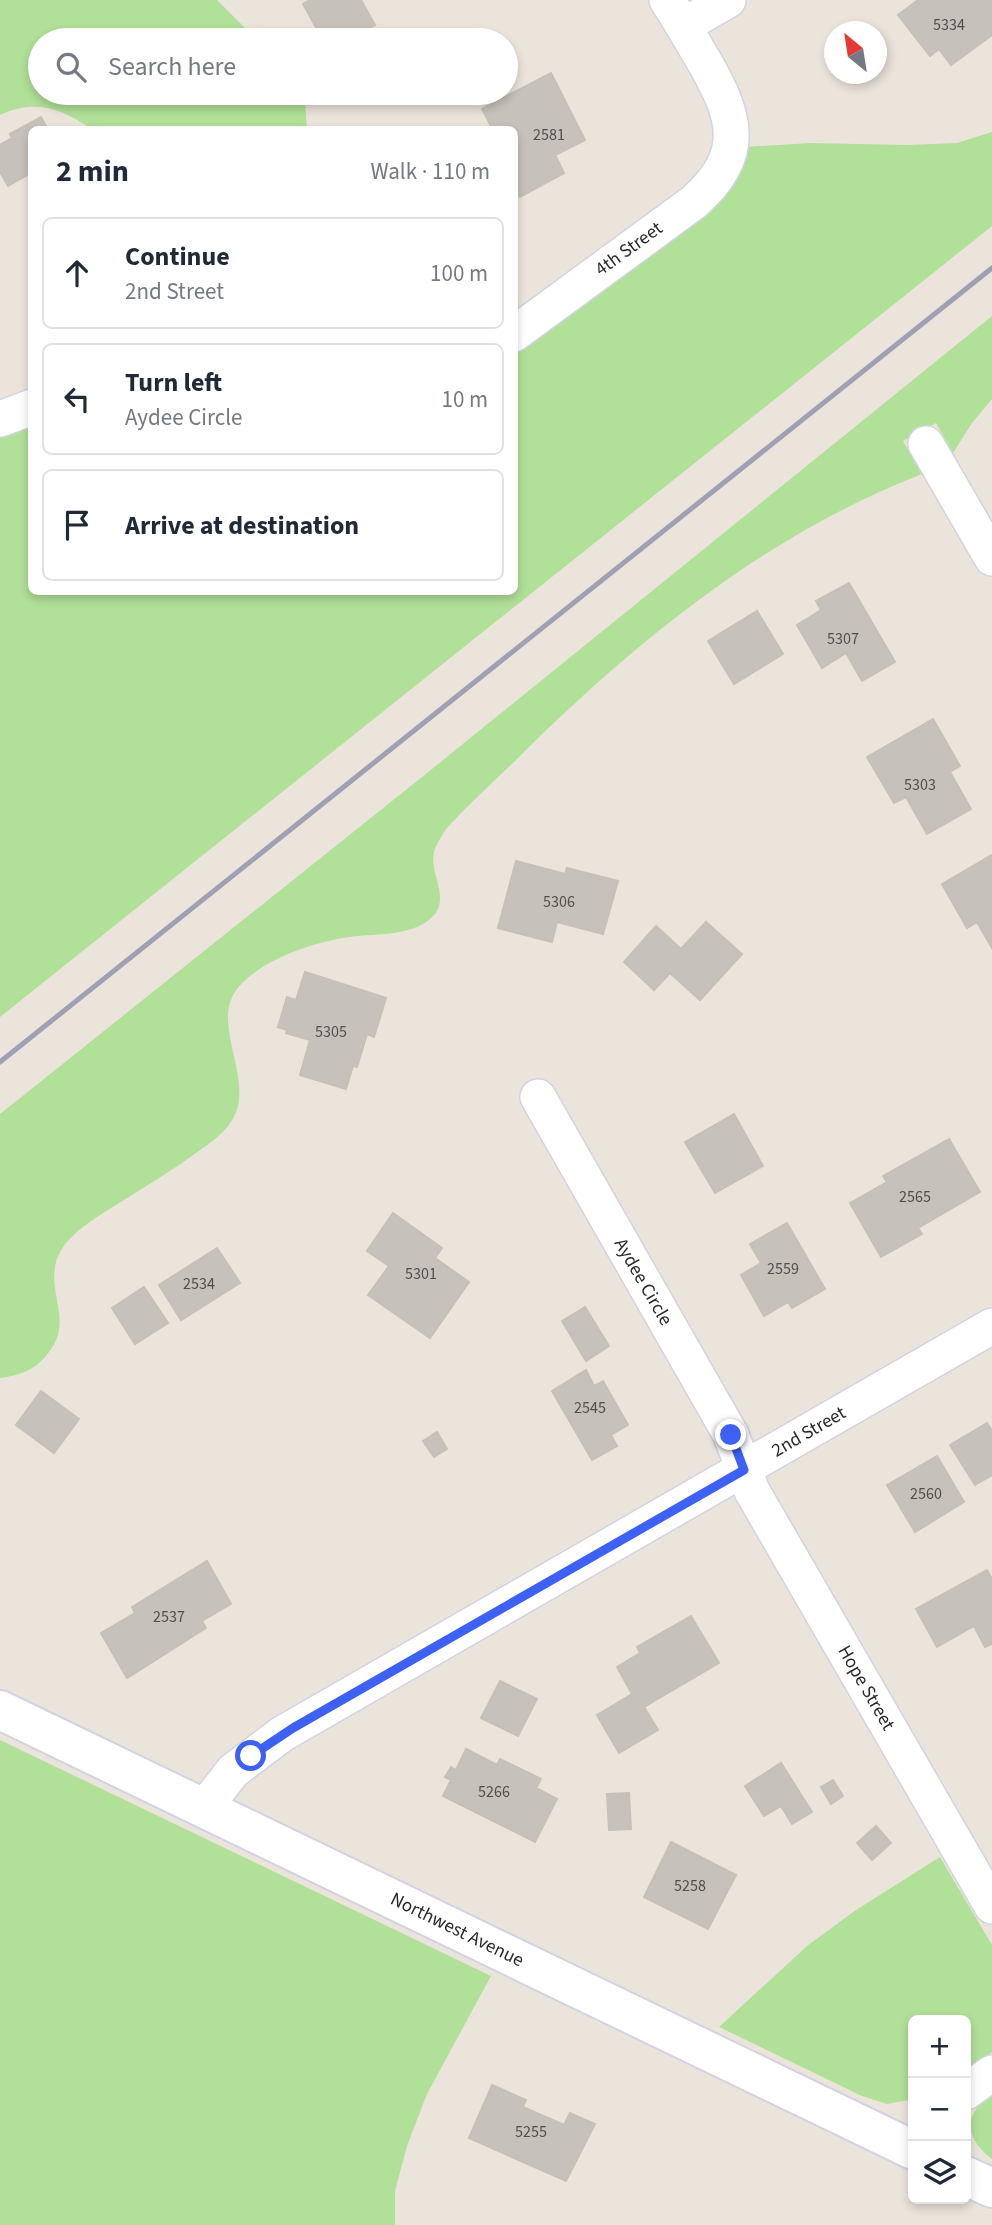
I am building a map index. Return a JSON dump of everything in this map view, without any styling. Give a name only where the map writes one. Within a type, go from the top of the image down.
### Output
[{"type":"street","points":[[675,13],[728,0]]},
{"type":"street","name":"4th Street","points":[[518,331],[694,202],[714,182],[729,152],[732,131],[726,103],[675,13]]},
{"type":"street","points":[[0,419],[28,408]]},
{"type":"street","points":[[926,444],[992,558]]},
{"type":"street","name":"Aydee Circle","points":[[538,1097],[731,1435],[744,1470]]},
{"type":"street","name":"2nd Street","points":[[204,1808],[233,1771],[282,1734],[992,1326]]},
{"type":"street","name":"Hope Street","points":[[744,1470],[754,1494],[992,1906]]},
{"type":"street","name":"Northwest Avenue","points":[[0,1710],[908,2146]]},
{"type":"street","points":[[971,2088],[992,2073]]},
{"type":"street","points":[[971,2178],[992,2188]]},
{"type":"green space","points":[[0,0],[217,0],[245,28],[28,28],[28,105],[305,105],[307,126],[86,126],[58,111],[36,107],[25,107],[0,115]]},
{"type":"green space","points":[[992,132],[992,226],[0,1017],[0,433],[28,421],[28,595],[518,595],[518,347],[744,147],[810,143],[957,143]]},
{"type":"green space","points":[[992,316],[992,399],[972,423],[953,453],[936,423],[903,441],[922,474],[864,499],[755,561],[703,597],[605,676],[446,829],[434,852],[434,868],[440,892],[439,907],[435,914],[418,927],[407,930],[350,937],[305,948],[274,961],[247,978],[237,989],[230,1004],[228,1020],[239,1090],[238,1106],[231,1122],[206,1146],[96,1218],[66,1243],[54,1271],[60,1325],[57,1339],[44,1358],[33,1367],[0,1378],[0,1114]]},
{"type":"green space","points":[[0,1740],[491,1976],[427,2094],[407,2146],[395,2191],[395,2225],[0,2225]]},
{"type":"green space","points":[[940,1857],[992,1945],[992,2052],[971,2067],[971,2015],[908,2015],[908,2100],[887,2104],[862,2096],[719,2027],[807,1946],[856,1910]]},
{"type":"green space","points":[[992,2093],[992,2159],[976,2143],[972,2134],[972,2118]]},
{"type":"building","points":[[310,0],[361,0],[375,25],[370,28],[316,28],[303,4]]},
{"type":"building","points":[[918,0],[992,0],[992,35],[951,65],[939,49],[930,56],[898,15]]},
{"type":"building","points":[[551,73],[585,140],[555,155],[564,173],[520,197],[518,126],[491,126],[482,109],[490,105],[518,105],[518,90]]},
{"type":"building","points":[[41,117],[46,126],[28,126],[28,175],[8,186],[0,172],[0,145],[12,138],[10,134]]},
{"type":"building","points":[[849,583],[895,662],[862,681],[846,653],[822,668],[797,625],[821,610],[816,601]]},
{"type":"building","points":[[757,611],[783,654],[734,684],[708,641]]},
{"type":"building","points":[[933,719],[960,766],[950,772],[971,809],[927,834],[906,797],[894,803],[867,757]]},
{"type":"building","points":[[992,855],[992,948],[977,922],[967,928],[942,884]]},
{"type":"building","points":[[516,861],[565,874],[567,868],[618,881],[603,934],[557,922],[552,942],[498,928]]},
{"type":"building","points":[[706,922],[742,954],[700,1000],[670,973],[654,990],[624,962],[656,926],[681,949]]},
{"type":"building","points":[[305,972],[386,998],[374,1037],[367,1034],[357,1067],[353,1066],[346,1089],[300,1075],[310,1040],[286,1033],[287,1030],[278,1027],[287,997],[296,1000]]},
{"type":"building","points":[[734,1114],[763,1166],[715,1193],[685,1142]]},
{"type":"building","points":[[949,1139],[980,1192],[918,1228],[922,1234],[881,1257],[850,1203],[887,1182],[883,1176]]},
{"type":"building","points":[[393,1213],[442,1248],[435,1258],[469,1282],[430,1338],[368,1295],[389,1266],[367,1251]]},
{"type":"building","points":[[787,1223],[825,1289],[792,1308],[788,1302],[764,1316],[741,1275],[761,1263],[750,1244]]},
{"type":"building","points":[[217,1248],[240,1283],[181,1320],[159,1285]]},
{"type":"building","points":[[144,1287],[168,1323],[135,1344],[112,1308]]},
{"type":"building","points":[[585,1307],[609,1346],[586,1361],[562,1321]]},
{"type":"building","points":[[586,1370],[594,1386],[603,1381],[628,1425],[611,1435],[617,1446],[592,1460],[552,1391]]},
{"type":"building","points":[[41,1391],[79,1419],[54,1453],[16,1425]]},
{"type":"building","points":[[987,1423],[992,1431],[992,1475],[975,1485],[950,1445]]},
{"type":"building","points":[[437,1432],[447,1449],[434,1457],[423,1441]]},
{"type":"building","points":[[937,1456],[964,1502],[915,1532],[887,1485]]},
{"type":"building","points":[[207,1561],[231,1604],[202,1621],[206,1628],[127,1678],[101,1633],[135,1613],[132,1607]]},
{"type":"building","points":[[987,1570],[992,1579],[992,1644],[985,1647],[974,1626],[937,1647],[916,1609]]},
{"type":"building","points":[[691,1616],[719,1663],[644,1707],[658,1730],[619,1753],[597,1715],[632,1694],[617,1667],[640,1653],[637,1647]]},
{"type":"building","points":[[500,1681],[537,1699],[518,1736],[481,1718]]},
{"type":"building","points":[[466,1749],[497,1765],[500,1759],[541,1779],[536,1788],[557,1799],[535,1842],[443,1796],[451,1780],[445,1777],[451,1767],[456,1770]]},
{"type":"building","points":[[781,1763],[812,1812],[792,1824],[781,1806],[764,1816],[745,1786]]},
{"type":"building","points":[[833,1780],[843,1796],[831,1804],[821,1787]]},
{"type":"building","points":[[629,1793],[631,1829],[609,1830],[607,1794]]},
{"type":"building","points":[[876,1826],[891,1843],[872,1860],[857,1843]]},
{"type":"building","points":[[671,1842],[736,1875],[708,1929],[644,1897]]},
{"type":"building","points":[[492,2085],[526,2100],[523,2107],[564,2125],[570,2113],[595,2124],[566,2181],[469,2138]]},
{"type":"railway","points":[[0,1062],[992,268]]},
{"type":"route","points":[[251,1756],[293,1728],[744,1470],[731,1435]]}]
